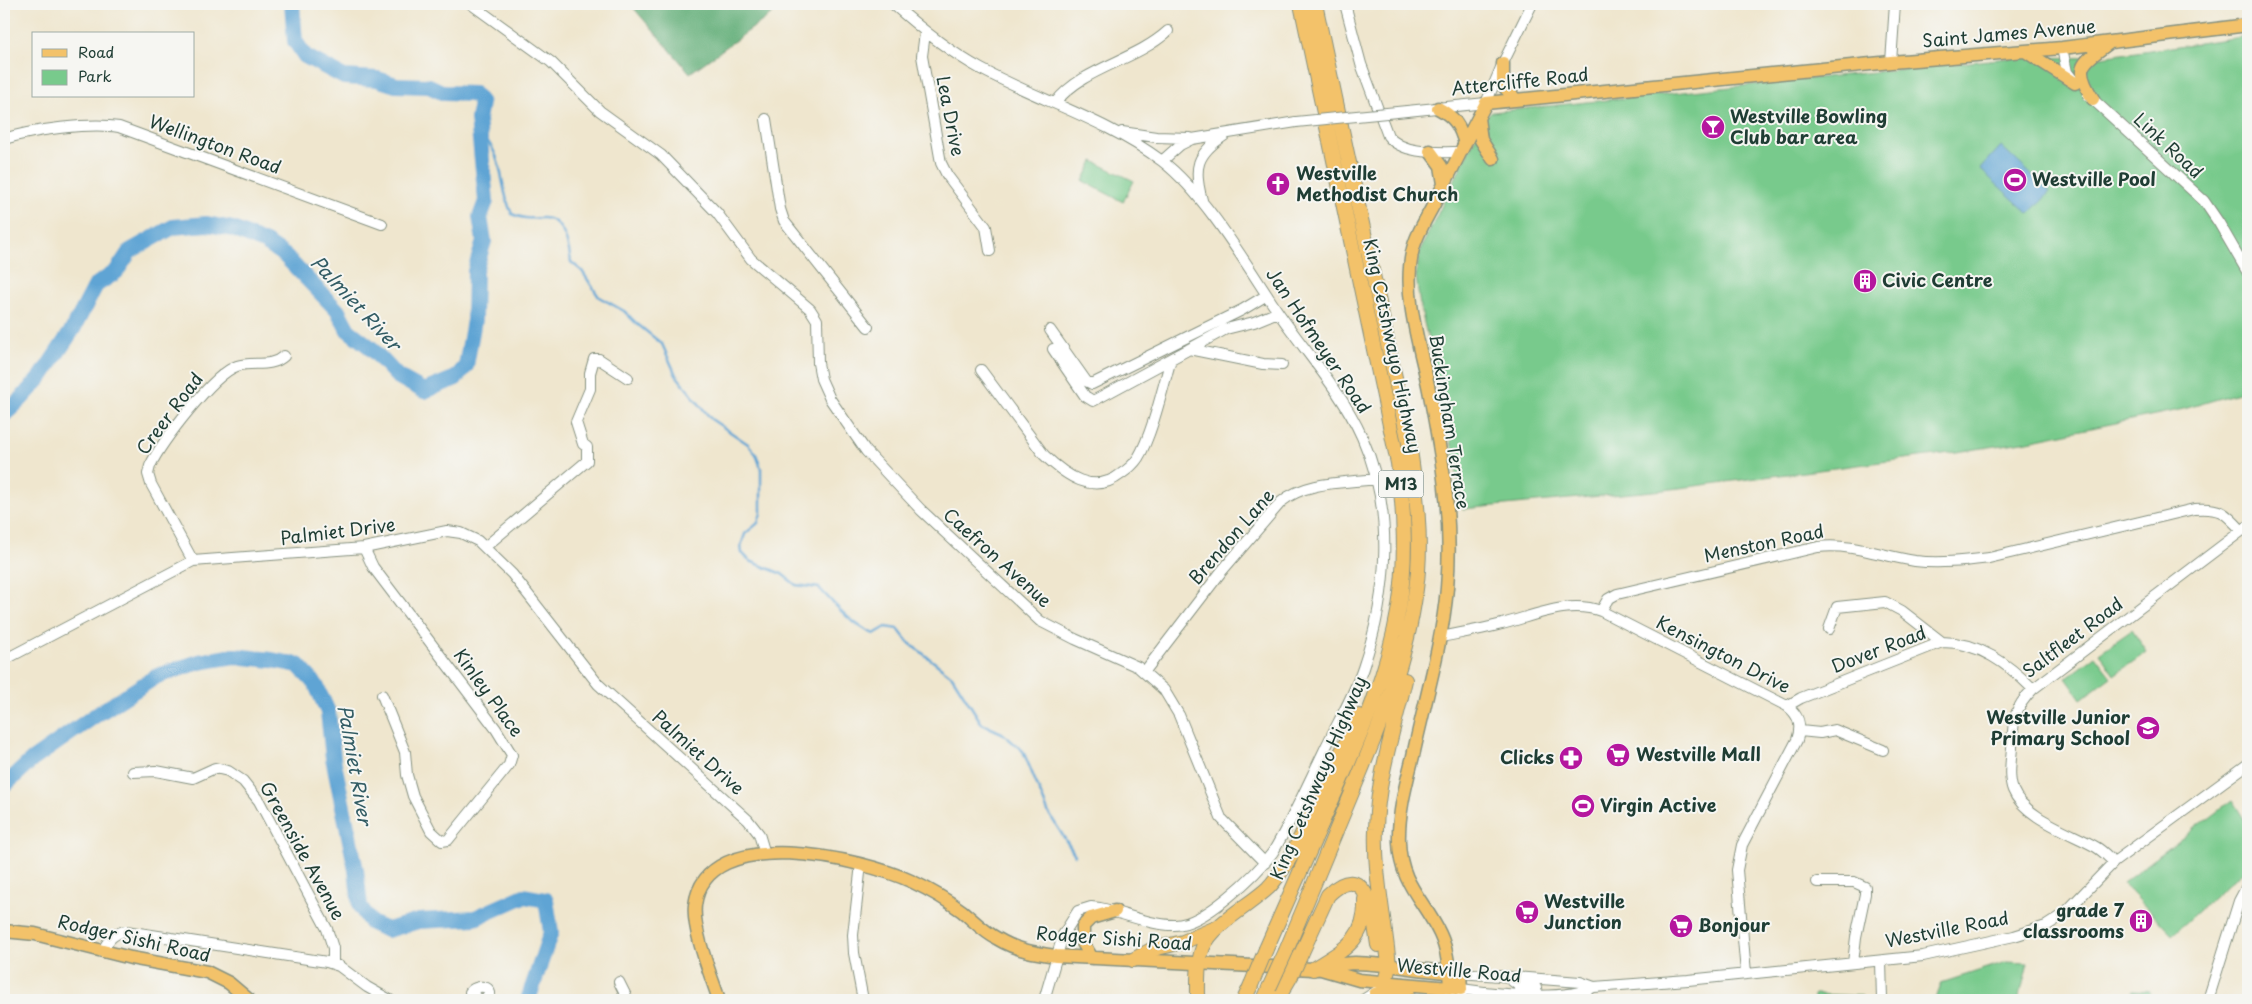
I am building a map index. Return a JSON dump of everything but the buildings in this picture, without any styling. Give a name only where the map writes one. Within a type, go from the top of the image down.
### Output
[{"type":"highway","name":"King Cetshwayo Highway","points":[[1244,1000],[1378,693],[1400,605],[1403,567],[1404,518],[1398,463],[1301,4]]},
{"type":"highway","name":"King Cetshwayo Highway","points":[[1270,996],[1286,951],[1392,693],[1411,623],[1418,558],[1417,508],[1409,443],[1315,4]]},
{"type":"highway","points":[[1198,1000],[1200,962],[1206,941],[1219,927],[1270,886],[1293,853],[1370,689],[1381,660],[1403,567]]},
{"type":"highway","points":[[1380,986],[1385,965],[1376,852],[1376,813],[1382,774],[1406,678],[1411,623]]},
{"type":"highway","points":[[1287,1000],[1291,976],[1322,904],[1335,888],[1350,884],[1365,892],[1371,902],[1385,965]]},
{"type":"highway","points":[[1317,969],[1346,948],[1358,934],[1365,914],[1365,892]]},
{"type":"highway","points":[[1134,960],[1153,949],[1183,942],[1219,927]]},
{"type":"highway","points":[[1270,996],[1291,976]]},
{"type":"main road","name":"Saint James Avenue","points":[[1891,62],[2062,48],[2248,26]]},
{"type":"main road","points":[[2094,100],[2083,82],[2081,71],[2088,59],[2111,42]]},
{"type":"main road","points":[[2025,51],[2075,83]]},
{"type":"main road","name":"Attercliffe Road","points":[[1486,103],[1891,62]]},
{"type":"main road","points":[[1503,63],[1504,90],[1515,99]]},
{"type":"main road","name":"Buckingham Terrace","points":[[1456,994],[1454,972],[1440,934],[1408,882],[1400,858],[1399,820],[1441,637],[1448,570],[1447,498],[1437,432],[1413,310],[1410,278],[1415,242],[1486,103]]},
{"type":"main road","points":[[1438,108],[1451,115],[1457,122],[1463,148]]},
{"type":"main road","points":[[1478,118],[1481,140],[1493,159]]},
{"type":"main road","points":[[1430,151],[1441,166],[1444,184]]},
{"type":"main road","name":"Rodger Sishi Road","points":[[719,1000],[698,930],[695,915],[698,896],[705,878],[722,864],[734,859],[765,854],[806,855],[861,864],[893,873],[925,888],[953,905],[989,934],[1026,951],[1056,956],[1200,962]]},
{"type":"main road","points":[[1092,958],[1083,943],[1083,926],[1091,918],[1114,911]]},
{"type":"main road","name":"Rodger Sishi Road","points":[[4,931],[35,934],[102,952],[207,972],[229,983],[249,1000]]},
{"type":"main road","name":"Westville Road","points":[[1200,962],[1317,969],[1380,986],[1416,985],[1456,994]]},
{"type":"main road","name":"Westville Road","points":[[1317,969],[1349,963],[1454,972]]},
{"type":"street","name":"Caefron Avenue","points":[[471,4],[551,62],[600,110],[661,154],[717,213],[751,259],[806,305],[815,315],[818,331],[818,363],[821,379],[830,398],[866,451],[892,481],[945,534],[1040,621],[1145,671],[1164,690],[1173,702],[1221,818],[1265,863]]},
{"type":"street","name":"Jan Hofmeyer Road","points":[[893,4],[925,33],[953,53],[982,70],[1114,130],[1162,161],[1186,184],[1204,205],[1351,415],[1370,456],[1384,518],[1383,579],[1373,631],[1362,669],[1281,839],[1265,863],[1217,905],[1201,916],[1183,924],[1166,924],[1091,907],[1078,911],[1068,925],[1056,956],[1044,1000]]},
{"type":"street","points":[[1345,4],[1361,64],[1388,136],[1393,142],[1405,148],[1430,151],[1463,148]]},
{"type":"street","points":[[1486,103],[1532,4]]},
{"type":"street","points":[[1891,62],[1895,4]]},
{"type":"street","points":[[1054,103],[1072,84],[1147,47],[1168,31]]},
{"type":"street","name":"Lea Drive","points":[[925,33],[922,56],[941,163],[947,175],[986,227],[990,251]]},
{"type":"street","name":"Link Road","points":[[2062,48],[2067,72],[2075,83],[2204,201],[2248,273]]},
{"type":"street","name":"Attercliffe Road","points":[[1162,161],[1180,145],[1199,137],[1296,122],[1486,103]]},
{"type":"street","points":[[766,119],[780,209],[784,221],[868,327]]},
{"type":"street","name":"Wellington Road","points":[[4,139],[101,124],[119,127],[382,224]]},
{"type":"street","points":[[1114,130],[1156,137],[1199,137]]},
{"type":"street","points":[[1204,205],[1197,177],[1200,158],[1209,146],[1230,132]]},
{"type":"street","points":[[1050,330],[1086,381],[1092,384],[1242,310],[1267,295]]},
{"type":"street","points":[[1053,349],[1085,396],[1093,401],[1226,330],[1259,321],[1278,312]]},
{"type":"street","points":[[1189,349],[1263,364],[1282,365]]},
{"type":"street","name":"Creer Road","points":[[194,561],[151,484],[148,474],[150,466],[192,406],[213,382],[226,371],[238,365],[272,363],[284,356]]},
{"type":"street","points":[[485,548],[572,476],[587,461],[587,447],[583,444],[576,422],[590,389],[591,366],[594,359],[599,359],[628,378]]},
{"type":"street","points":[[981,370],[1055,466],[1075,479],[1100,484],[1119,476],[1138,457],[1171,359]]},
{"type":"street","name":"Brendon Lane","points":[[1145,671],[1221,572],[1289,495],[1307,488],[1376,480]]},
{"type":"street","name":"Menston Road","points":[[1601,611],[1608,599],[1617,594],[1818,547],[1844,546],[1913,560],[1954,562],[1989,558],[2194,509],[2210,508],[2223,511],[2245,528]]},
{"type":"street","name":"Saltfleet Road","points":[[2114,862],[2098,848],[2036,815],[2022,804],[2013,790],[2010,775],[2013,723],[2021,701],[2032,689],[2245,528]]},
{"type":"street","name":"Palmiet Drive","points":[[4,660],[194,561],[384,546],[437,533],[454,531],[470,536],[517,580],[598,684],[748,820],[759,834],[765,854]]},
{"type":"street","name":"Kinley Place","points":[[364,548],[378,573],[496,729],[512,755],[509,765],[448,840],[442,841],[435,837],[418,808],[408,780],[406,752],[382,695]]},
{"type":"street","points":[[1829,629],[1837,607],[1885,602],[1902,612],[1942,642]]},
{"type":"street","points":[[1441,637],[1497,626],[1571,606],[1601,611]]},
{"type":"street","name":"Kensington Drive","points":[[1601,611],[1787,706],[1798,718],[1800,731]]},
{"type":"street","name":"Dover Road","points":[[1787,706],[1801,698],[1942,642],[1966,644],[1987,653],[2010,667],[2032,689]]},
{"type":"street","points":[[1746,973],[1737,862],[1742,845],[1785,766],[1800,731],[1820,733],[1835,730],[1883,750]]},
{"type":"street","name":"Westville Road","points":[[1456,994],[1485,992],[1537,995],[1584,992],[1594,987],[1923,956],[2014,936],[2046,926],[2063,915],[2114,862],[2248,764]]},
{"type":"street","name":"Greenside Avenue","points":[[132,772],[156,771],[193,778],[208,770],[220,768],[235,774],[243,780],[259,801],[327,929],[333,948],[333,963]]},
{"type":"street","points":[[861,864],[853,935],[854,953],[863,1000]]},
{"type":"street","points":[[1817,882],[1854,882],[1864,887],[1853,963]]},
{"type":"street","points":[[2208,1000],[2239,901],[2248,884]]},
{"type":"street","points":[[102,952],[106,943],[114,934],[126,931],[333,963],[367,987],[390,1000]]},
{"type":"street","points":[[1880,961],[1882,1000]]},
{"type":"street","name":"Westville Road","points":[[1454,972],[1580,982],[1594,987]]},
{"type":"street","points":[[1507,976],[1519,986],[1536,988],[1537,995]]},
{"type":"street","points":[[619,982],[628,1000]]},
{"type":"street","points":[[1363,1000],[1380,986]]},
{"type":"street","points":[[1475,1000],[1485,992]]},
{"type":"green space","points":[[630,4],[786,4],[690,73]]},
{"type":"green space","points":[[2248,36],[2248,390],[2184,409],[2023,442],[1664,490],[1463,509],[1448,423],[1420,306],[1416,276],[1420,250],[1485,118],[1492,112],[2018,57],[2094,58]]},
{"type":"green space","points":[[1093,161],[1134,181],[1123,202],[1083,181]]},
{"type":"green space","points":[[2132,630],[2147,652],[2114,675],[2099,653]]},
{"type":"green space","points":[[2095,656],[2111,677],[2081,699],[2066,678]]},
{"type":"green space","points":[[2232,800],[2248,825],[2248,867],[2172,935],[2123,883]]},
{"type":"green space","points":[[2006,962],[2028,963],[2019,1000],[1936,1000],[1941,983]]},
{"type":"green space","points":[[2133,990],[2150,991],[2149,1000],[2133,1000]]},
{"type":"green space","points":[[1814,994],[1862,996],[1862,1000],[1814,1000]]},
{"type":"water","name":"Westville Pool","points":[[2001,146],[2050,192],[2029,214],[1980,169]]},
{"type":"waterway","name":"Palmiet River","points":[[4,415],[41,377],[73,329],[96,285],[116,272],[130,251],[173,227],[207,224],[233,229],[266,243],[284,255],[338,311],[348,330],[370,347],[397,376],[424,391],[456,378],[466,366],[474,320],[475,271],[484,241],[480,217],[486,201],[478,119],[481,103],[474,94],[444,93],[429,86],[396,85],[377,79],[344,77],[305,56],[295,41],[292,4]]},
{"type":"waterway","points":[[479,129],[489,142],[496,156],[506,199],[512,214],[525,218],[550,219],[556,223],[567,241],[571,262],[582,271],[599,297],[624,311],[662,344],[676,375],[711,419],[748,444],[756,454],[761,468],[761,513],[758,523],[745,534],[741,546],[742,553],[750,561],[782,574],[796,585],[819,588],[851,620],[874,634],[886,627],[898,629],[908,642],[952,676],[982,724],[1002,733],[1023,751],[1048,812],[1075,855]]},
{"type":"waterway","name":"Palmiet River","points":[[4,786],[32,760],[96,715],[157,676],[199,662],[234,656],[298,665],[316,685],[328,712],[333,758],[356,870],[360,906],[371,923],[387,930],[419,921],[475,918],[524,896],[546,900],[551,932],[528,1000]]},
{"type":"place","name":"Westville Bowling Club bar area","points":[[1713,127]]},
{"type":"place","name":"Westville Pool","points":[[2015,180]]},
{"type":"place","name":"Westville Methodist Church","points":[[1278,184]]},
{"type":"place","name":"Civic Centre","points":[[1865,281]]},
{"type":"place","name":"Westville Junior Primary School","points":[[2148,728]]},
{"type":"place","name":"Westville Mall","points":[[1618,755]]},
{"type":"place","name":"Clicks","points":[[1571,758]]},
{"type":"place","name":"Virgin Active","points":[[1583,806]]},
{"type":"place","name":"Westville Junction","points":[[1527,912]]},
{"type":"place","name":"grade 7 classrooms","points":[[2141,921]]},
{"type":"place","name":"Bonjour","points":[[1681,926]]}]
